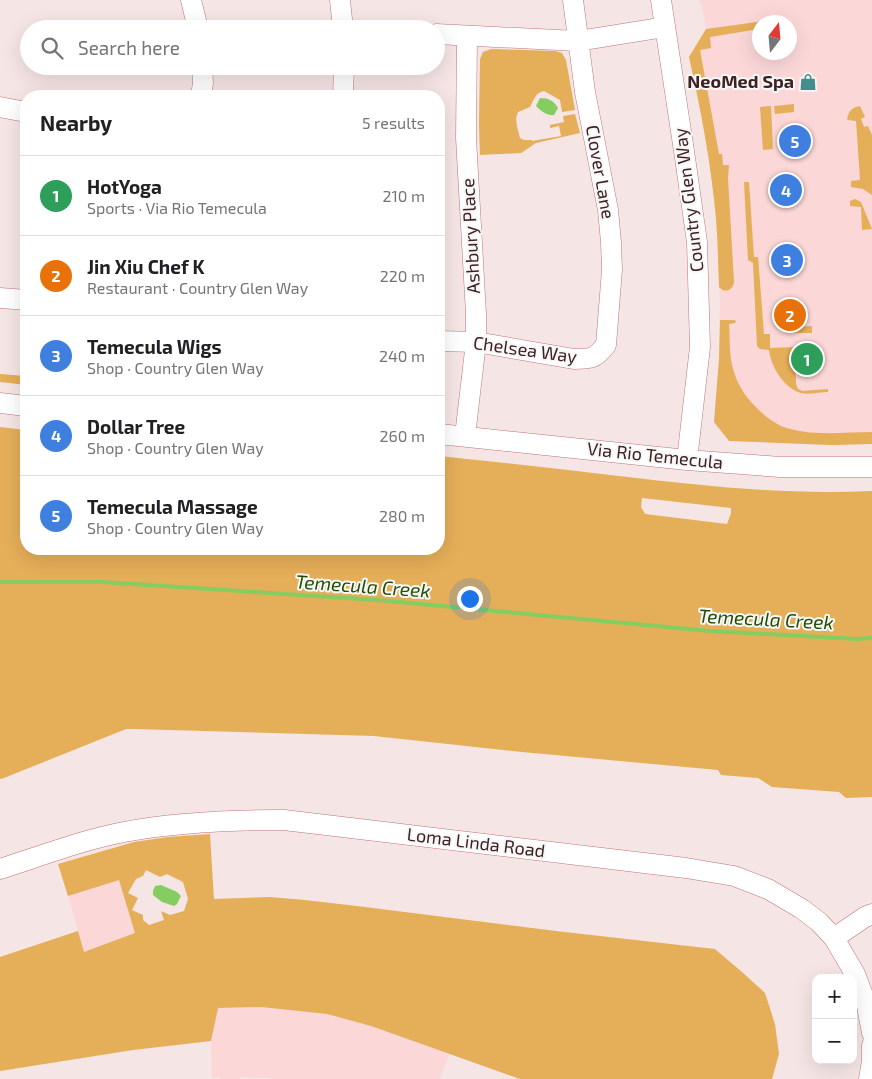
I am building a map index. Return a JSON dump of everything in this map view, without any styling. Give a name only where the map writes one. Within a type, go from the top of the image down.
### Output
[{"type":"street","points":[[191,0],[196,20]]},
{"type":"street","points":[[340,0],[342,20]]},
{"type":"street","name":"Clover Lane","points":[[574,0],[585,92],[608,210],[611,242],[612,270],[606,345]]},
{"type":"street","name":"Country Glen Way","points":[[661,0],[697,242],[700,347],[687,460]]},
{"type":"street","points":[[445,35],[578,41],[665,27]]},
{"type":"street","name":"Ashbury Place","points":[[465,436],[476,342],[466,138],[467,36]]},
{"type":"street","points":[[202,75],[202,90]]},
{"type":"street","points":[[343,90],[344,75]]},
{"type":"street","points":[[0,107],[20,111]]},
{"type":"street","points":[[0,298],[20,300]]},
{"type":"street","name":"Chelsea Way","points":[[445,341],[476,342],[574,359],[590,359],[606,345]]},
{"type":"street","points":[[0,403],[20,405]]},
{"type":"street","name":"Via Rio Temecula","points":[[445,434],[687,460],[780,467],[872,467]]},
{"type":"street","name":"Loma Linda Road","points":[[0,869],[74,845],[124,832],[189,823],[234,820],[284,820],[686,868],[734,876],[768,889],[802,908],[834,938],[855,974],[867,1006],[872,1033]]},
{"type":"street","points":[[834,938],[872,914]]},
{"type":"street","points":[[869,1079],[872,1045]]},
{"type":"shaded area","points":[[698,0],[872,0],[872,444],[831,445],[729,441],[714,422],[719,359],[720,302],[716,219],[709,159],[689,57],[706,29],[701,3]]},
{"type":"shaded area","points":[[752,23],[752,30],[710,37],[711,48],[700,50],[719,154],[722,154],[723,165],[729,165],[728,178],[734,282],[730,289],[726,291],[719,287],[714,198],[689,57],[706,29]]},
{"type":"shaded area","points":[[491,49],[555,51],[562,53],[566,60],[575,110],[562,112],[560,100],[544,91],[537,95],[530,107],[518,112],[516,118],[517,128],[520,138],[524,140],[532,141],[561,136],[559,126],[550,128],[550,125],[564,122],[563,116],[575,114],[580,133],[536,143],[521,153],[480,155],[480,59],[483,52]]},
{"type":"shaded area","points":[[540,98],[549,99],[555,103],[558,108],[554,115],[547,114],[536,106]]},
{"type":"shaded area","points":[[794,104],[794,112],[775,114],[774,106]]},
{"type":"shaded area","points":[[771,106],[773,149],[763,150],[760,107]]},
{"type":"shaded area","points":[[860,106],[865,117],[861,119],[864,127],[868,126],[872,135],[872,195],[863,189],[851,187],[851,181],[860,180],[856,121],[847,119],[851,110]]},
{"type":"shaded area","points":[[744,182],[749,182],[754,257],[758,257],[764,334],[770,334],[770,348],[795,347],[796,384],[798,389],[803,391],[828,389],[828,392],[804,394],[789,387],[779,376],[772,363],[769,350],[760,349],[757,346],[753,263],[748,260]]},
{"type":"shaded area","points":[[855,199],[861,202],[872,229],[862,230],[861,207],[850,206],[850,201]]},
{"type":"shaded area","points":[[720,320],[736,321],[729,324],[733,369],[744,393],[766,417],[781,426],[803,432],[872,432],[872,444],[831,445],[729,441],[714,422]]},
{"type":"shaded area","points":[[812,326],[812,333],[785,333],[784,328]]},
{"type":"shaded area","points":[[0,374],[20,376],[20,384],[0,382]]},
{"type":"shaded area","points":[[0,427],[20,429],[20,555],[445,555],[445,457],[745,489],[808,492],[872,491],[872,797],[846,798],[839,792],[772,787],[758,778],[721,775],[718,770],[374,736],[134,729],[126,729],[0,779]],"holes":[[[642,498],[731,508],[727,524],[645,514],[641,507]]]},
{"type":"shaded area","points":[[210,834],[214,899],[270,897],[305,900],[715,949],[765,993],[775,1024],[779,1054],[772,1079],[520,1079],[371,1026],[327,1014],[261,1007],[218,1008],[211,1041],[133,1050],[0,1071],[0,957],[78,931],[84,952],[135,933],[119,880],[68,896],[58,864],[134,842]],"holes":[[[146,870],[160,877],[167,874],[183,882],[188,899],[184,911],[170,915],[161,911],[164,920],[149,925],[143,920],[143,915],[132,910],[138,898],[128,893],[136,879],[143,876]]]},
{"type":"shaded area","points":[[119,879],[136,933],[84,952],[68,896]]},
{"type":"shaded area","points":[[161,885],[177,892],[181,896],[177,904],[174,906],[162,902],[153,895],[155,886]]},
{"type":"shaded area","points":[[261,1007],[327,1014],[371,1026],[449,1054],[440,1079],[212,1078],[211,1041],[217,1008]]},
{"type":"waterway","name":"Temecula Creek","points":[[0,582],[102,582],[377,600],[710,631],[857,639],[872,638]]},
{"type":"place","name":"NeoMed Spa","points":[[808,82]]},
{"type":"place","name":"Temecula Massage","points":[[795,141]]},
{"type":"place","name":"Dollar Tree","points":[[786,190]]},
{"type":"place","name":"Temecula Wigs","points":[[787,260]]},
{"type":"place","name":"Jin Xiu Chef K","points":[[790,315]]},
{"type":"place","name":"HotYoga","points":[[807,359]]}]
